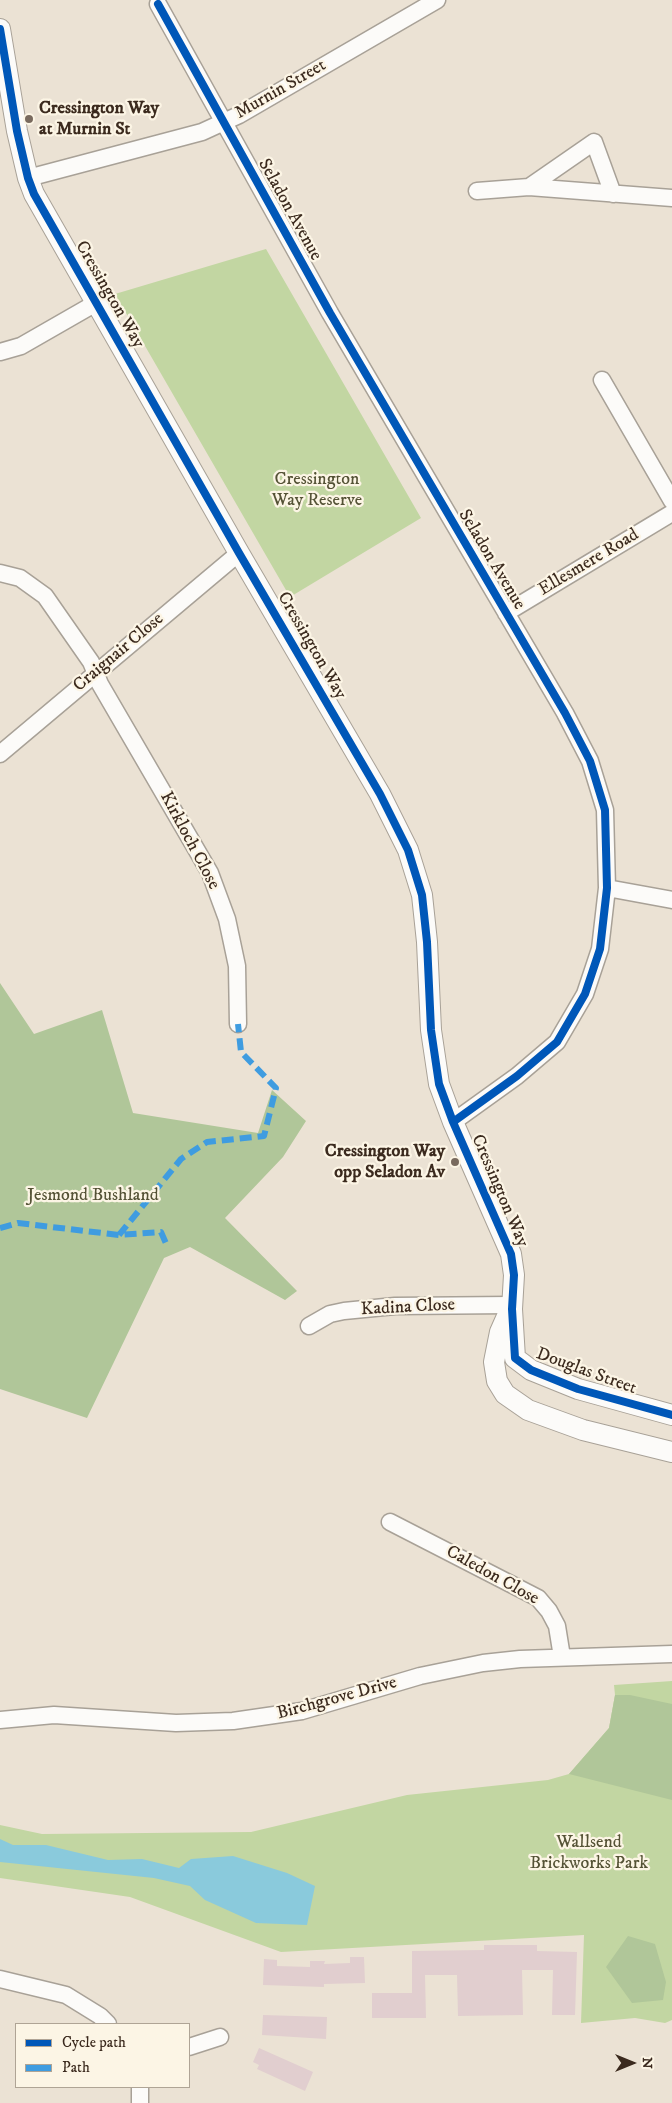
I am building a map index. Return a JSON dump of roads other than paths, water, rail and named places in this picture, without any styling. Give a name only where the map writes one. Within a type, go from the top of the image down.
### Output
[{"type":"street","name":"Murnin Street","points":[[28,178],[202,132],[239,116],[430,2]]},
{"type":"street","name":"Seladon Avenue","points":[[158,4],[223,123],[403,439],[565,712],[590,761],[605,810],[607,888],[600,949],[586,994],[557,1042],[517,1076],[454,1122]]},
{"type":"street","name":"Cressington Way","points":[[0,29],[17,131],[28,178],[42,209],[239,553],[380,794],[408,850],[422,895],[428,951],[431,1030],[441,1090],[511,1254],[514,1275],[512,1305]]},
{"type":"street","points":[[529,187],[594,142],[613,194]]},
{"type":"street","points":[[477,191],[529,187],[672,198]]},
{"type":"street","points":[[0,352],[21,346],[96,303]]},
{"type":"street","points":[[602,380],[672,501]]},
{"type":"street","name":"Ellesmere Road","points":[[506,613],[672,513]]},
{"type":"street","name":"Craignair Close","points":[[0,754],[239,553]]},
{"type":"street","name":"Kirkloch Close","points":[[0,573],[20,578],[45,596],[91,662],[210,873],[227,919],[237,966],[238,1024]]},
{"type":"street","points":[[607,888],[672,900]]},
{"type":"street","points":[[512,1305],[500,1332],[494,1362],[497,1381],[505,1394],[528,1410],[583,1430],[672,1452]]},
{"type":"street","name":"Kadina Close","points":[[309,1326],[330,1314],[361,1309],[395,1306],[512,1305]]},
{"type":"street","name":"Douglas Street","points":[[512,1305],[513,1352],[520,1363],[578,1389],[666,1415]]},
{"type":"street","name":"Caledon Close","points":[[390,1522],[538,1598],[549,1611],[557,1626],[562,1657]]},
{"type":"street","name":"Birchgrove Drive","points":[[0,1720],[54,1715],[198,1723],[267,1718],[302,1711],[451,1669],[520,1658],[672,1654]]},
{"type":"street","points":[[0,1979],[66,1995],[100,2016],[107,2023]]},
{"type":"street","points":[[190,2047],[220,2037]]},
{"type":"street","points":[[140,2088],[140,2103]]},
{"type":"water","points":[[0,1839],[13,1845],[46,1845],[108,1860],[142,1859],[179,1868],[191,1859],[233,1856],[287,1873],[315,1886],[307,1925],[256,1923],[205,1900],[190,1886],[154,1878],[0,1862]]},
{"type":"place","name":"Cressington Way at Murnin St","points":[[29,119]]},
{"type":"place","name":"Cressington Way opp Seladon Av","points":[[455,1162]]},
{"type":"park label","name":"Cressington Way Reserve","points":[[317,490]]},
{"type":"park label","name":"Jesmond Bushland","points":[[93,1196]]},
{"type":"park label","name":"Wallsend Brickworks Park","points":[[589,1854]]}]
